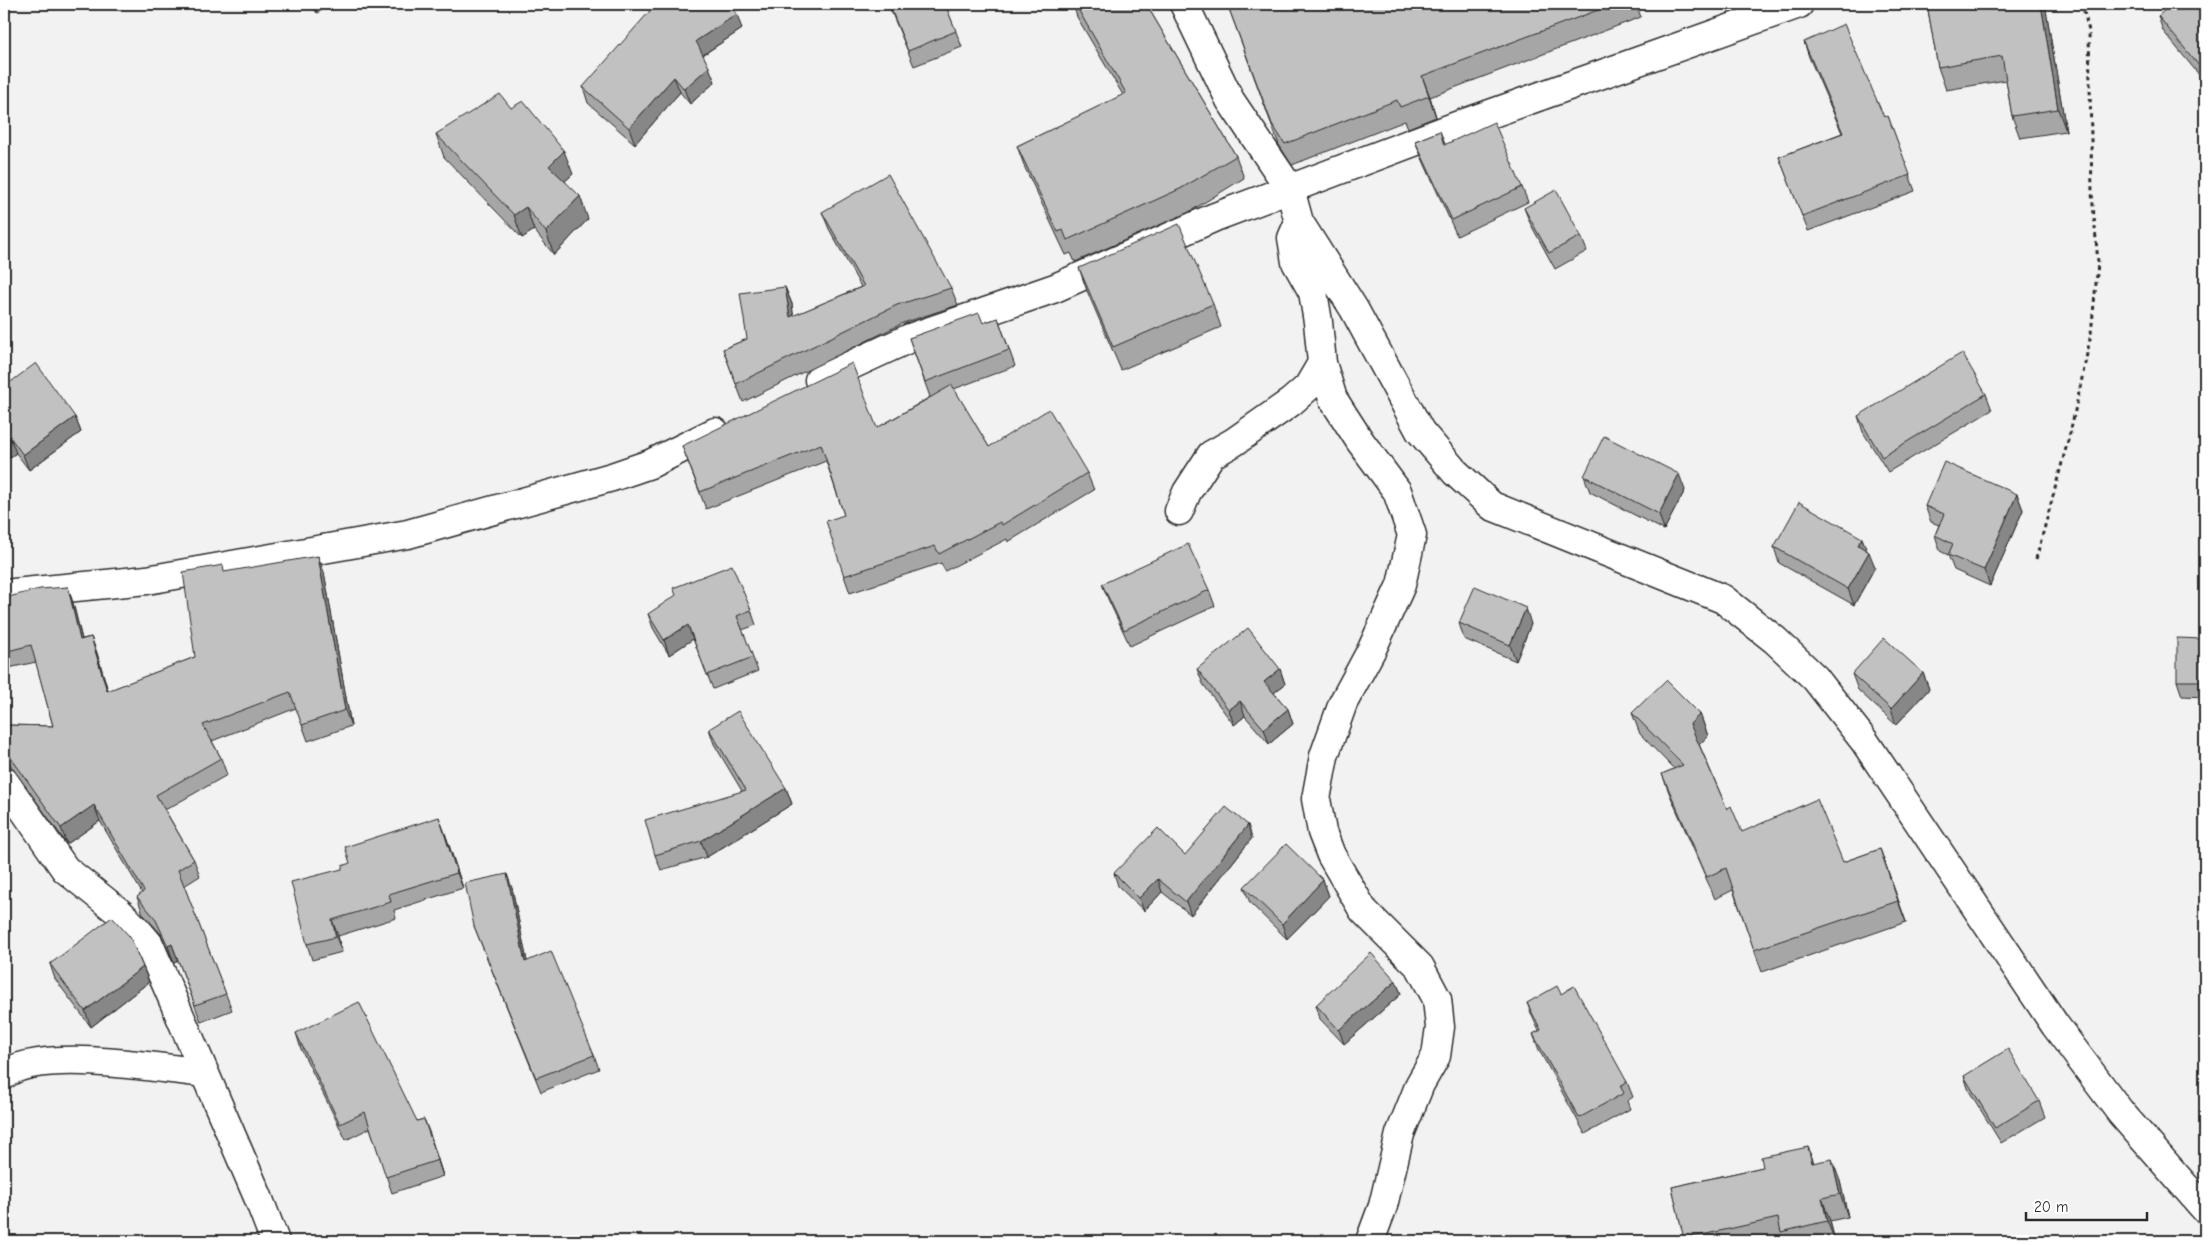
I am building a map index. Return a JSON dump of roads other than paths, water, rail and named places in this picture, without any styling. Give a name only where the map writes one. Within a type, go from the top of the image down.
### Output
[{"type":"street","points":[[1184,4],[1230,100],[1290,189],[1299,222],[1354,309],[1420,431],[1455,472],[1492,506],[1723,599],[1775,640],[1815,678],[1865,742],[2055,1026],[2121,1113],[2161,1160],[2194,1180],[2205,1209]]},
{"type":"street","points":[[798,391],[910,338],[1055,288],[1215,217],[1459,125],[1799,4]]},
{"type":"street","points":[[1299,222],[1292,238],[1296,262],[1313,292],[1322,363],[1333,399],[1360,441],[1397,491],[1412,535],[1402,585],[1372,649],[1343,703],[1324,756],[1316,799],[1322,832],[1332,855],[1363,910],[1420,966],[1437,999],[1440,1027],[1436,1056],[1420,1084],[1400,1134],[1384,1206],[1370,1241]]},
{"type":"street","points":[[1179,511],[1192,484],[1211,455],[1234,442],[1291,402],[1308,387],[1322,363]]},
{"type":"street","points":[[4,594],[104,586],[147,580],[408,534],[612,477],[650,464],[737,421]]},
{"type":"street","points":[[4,781],[65,869],[120,913],[148,944],[275,1241]]},
{"type":"street","points":[[4,1075],[21,1065],[61,1060],[204,1073]]}]
